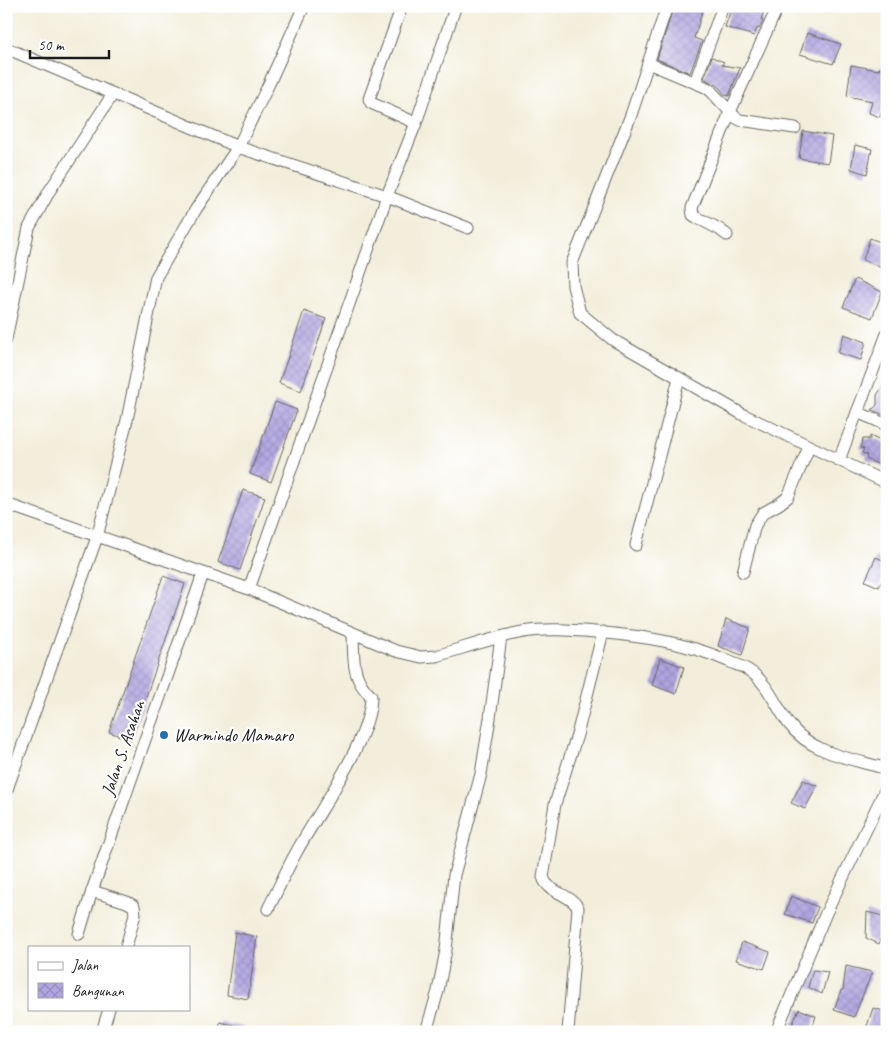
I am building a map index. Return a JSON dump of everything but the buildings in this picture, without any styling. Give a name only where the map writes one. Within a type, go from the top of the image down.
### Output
[{"type":"street","points":[[6,792],[98,537],[127,420],[156,277],[196,209],[238,147],[304,6]]},
{"type":"street","points":[[402,6],[376,76],[369,101],[416,123]]},
{"type":"street","points":[[667,6],[631,115],[572,263],[573,286],[580,314],[613,340],[742,414],[887,483]]},
{"type":"street","points":[[695,82],[723,6]]},
{"type":"street","points":[[727,235],[720,229],[696,218],[693,215],[692,208],[730,112],[778,6]]},
{"type":"street","points":[[249,589],[387,196],[416,123],[454,11]]},
{"type":"street","points":[[6,48],[238,147],[387,196],[468,228]]},
{"type":"street","points":[[648,63],[710,90],[740,120],[795,128]]},
{"type":"street","points":[[6,339],[29,228],[50,190],[113,94]]},
{"type":"street","points":[[839,460],[887,334]]},
{"type":"street","points":[[636,545],[679,378]]},
{"type":"street","points":[[857,412],[887,425]]},
{"type":"street","points":[[743,572],[755,524],[762,513],[780,504],[788,497],[809,447]]},
{"type":"street","points":[[6,504],[249,589],[396,651],[428,658],[501,637],[550,629],[603,632],[652,638],[685,645],[717,656],[748,670],[764,686],[789,725],[807,742],[820,749],[887,768]]},
{"type":"street","name":"Jalan S. Asahan","points":[[79,934],[92,891],[203,574]]},
{"type":"street","points":[[568,1032],[578,908],[573,901],[548,887],[543,877],[555,804],[578,735],[603,632]]},
{"type":"street","points":[[268,909],[296,852],[354,753],[371,709],[371,696],[362,688],[355,674],[353,634]]},
{"type":"street","points":[[426,1032],[438,991],[446,950],[454,875],[480,774],[501,637]]},
{"type":"street","points":[[776,1032],[826,914],[887,786]]},
{"type":"street","points":[[92,891],[134,906],[135,914],[126,946]]},
{"type":"street","points":[[102,1032],[109,1010]]},
{"type":"place","name":"Warmindo Mamaro","points":[[164,735]]}]
